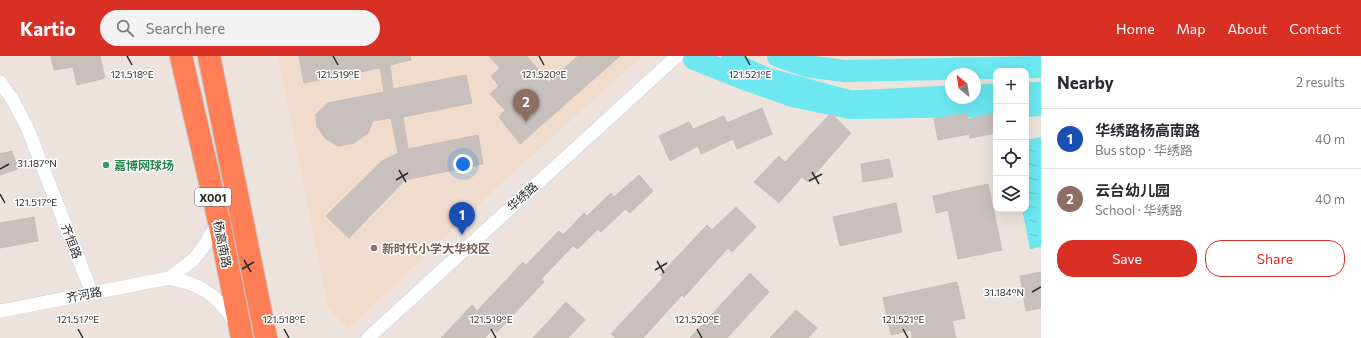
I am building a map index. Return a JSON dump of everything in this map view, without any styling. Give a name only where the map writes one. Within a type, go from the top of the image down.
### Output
[{"type":"highway","name":"杨高南路","points":[[181,56],[219,221],[242,334]]},
{"type":"highway","name":"杨高南路","points":[[209,56],[266,338]]},
{"type":"street","name":"华绣路","points":[[368,338],[674,59]]},
{"type":"street","name":"齐恒路","points":[[0,82],[11,97],[27,127],[92,292]]},
{"type":"street","name":"齐河路","points":[[169,278],[193,260],[202,249],[219,221]]},
{"type":"street","name":"齐河路","points":[[0,311],[169,278],[184,281],[210,293],[222,303],[242,334]]},
{"type":"shaded area","name":"新时代小学大华校区","points":[[278,56],[642,56],[496,188],[348,329],[328,308]]},
{"type":"water","points":[[1041,137],[1041,247],[1030,249],[1023,212],[1029,212],[1029,139]]},
{"type":"building","points":[[51,56],[100,56],[105,78],[77,85],[73,67],[54,70]]},
{"type":"building","points":[[299,56],[410,56],[411,60],[390,65],[393,89],[466,75],[472,103],[403,117],[408,149],[478,135],[483,164],[405,180],[349,238],[326,216],[382,161],[398,153],[391,118],[373,121],[368,133],[354,143],[338,146],[326,139],[317,127],[316,114],[328,103],[384,92],[380,68],[304,83]]},
{"type":"building","points":[[489,56],[527,56],[549,82],[578,56],[620,56],[520,144],[499,117],[505,110],[490,94],[499,86],[491,76],[500,68]]},
{"type":"building","points":[[762,108],[772,134],[737,149],[733,139],[701,154],[698,146],[670,161],[659,136],[689,122],[693,129],[724,116],[727,123]]},
{"type":"building","points":[[831,113],[851,133],[808,182],[802,177],[779,203],[754,182],[779,156],[785,162]]},
{"type":"building","points":[[967,113],[968,119],[993,114],[993,134],[970,138],[969,134],[938,140],[934,119]]},
{"type":"building","points":[[12,151],[18,169],[0,175],[0,154]]},
{"type":"building","points":[[889,159],[893,177],[863,182],[861,164]]},
{"type":"building","points":[[639,175],[653,191],[630,213],[625,209],[601,232],[598,229],[578,249],[573,246],[541,279],[544,282],[497,332],[493,329],[485,338],[441,338],[472,305],[477,311],[523,262],[526,265],[559,231],[563,235],[584,213],[587,216],[611,193],[614,197]]},
{"type":"building","points":[[988,184],[1002,250],[958,259],[948,210],[936,213],[933,196]]},
{"type":"building","points":[[896,203],[902,232],[840,246],[833,217]]},
{"type":"building","points":[[736,207],[756,227],[732,252],[728,248],[684,297],[682,295],[643,338],[616,338],[611,334],[663,278],[660,275],[707,225],[712,230]]},
{"type":"building","points":[[34,217],[38,241],[0,248],[0,223]]},
{"type":"building","points":[[1041,272],[1041,308],[1026,311],[1020,276]]},
{"type":"building","points":[[750,273],[769,292],[727,338],[690,338]]},
{"type":"building","points":[[957,282],[965,318],[952,321],[956,338],[912,338],[911,330],[891,335],[883,298]]},
{"type":"building","points":[[566,302],[585,320],[568,338],[533,338]]},
{"type":"building","points":[[796,310],[817,328],[808,338],[770,338]]},
{"type":"waterway","points":[[697,56],[694,59],[793,96],[849,108],[993,106]]},
{"type":"waterway","points":[[728,56],[767,74],[851,97],[945,92]]},
{"type":"waterway","points":[[778,56],[806,66],[844,71],[1041,67]]},
{"type":"waterway","points":[[1029,89],[1041,88]]},
{"type":"waterway","points":[[981,91],[993,90]]},
{"type":"waterway","points":[[1029,106],[1041,105]]},
{"type":"place","name":"云台幼儿园","points":[[526,122]]},
{"type":"place","name":"嘉博网球场","points":[[106,165]]},
{"type":"place","name":"华绣路杨高南路","points":[[462,235]]},
{"type":"place","name":"新时代小学大华校区","points":[[374,248]]}]
